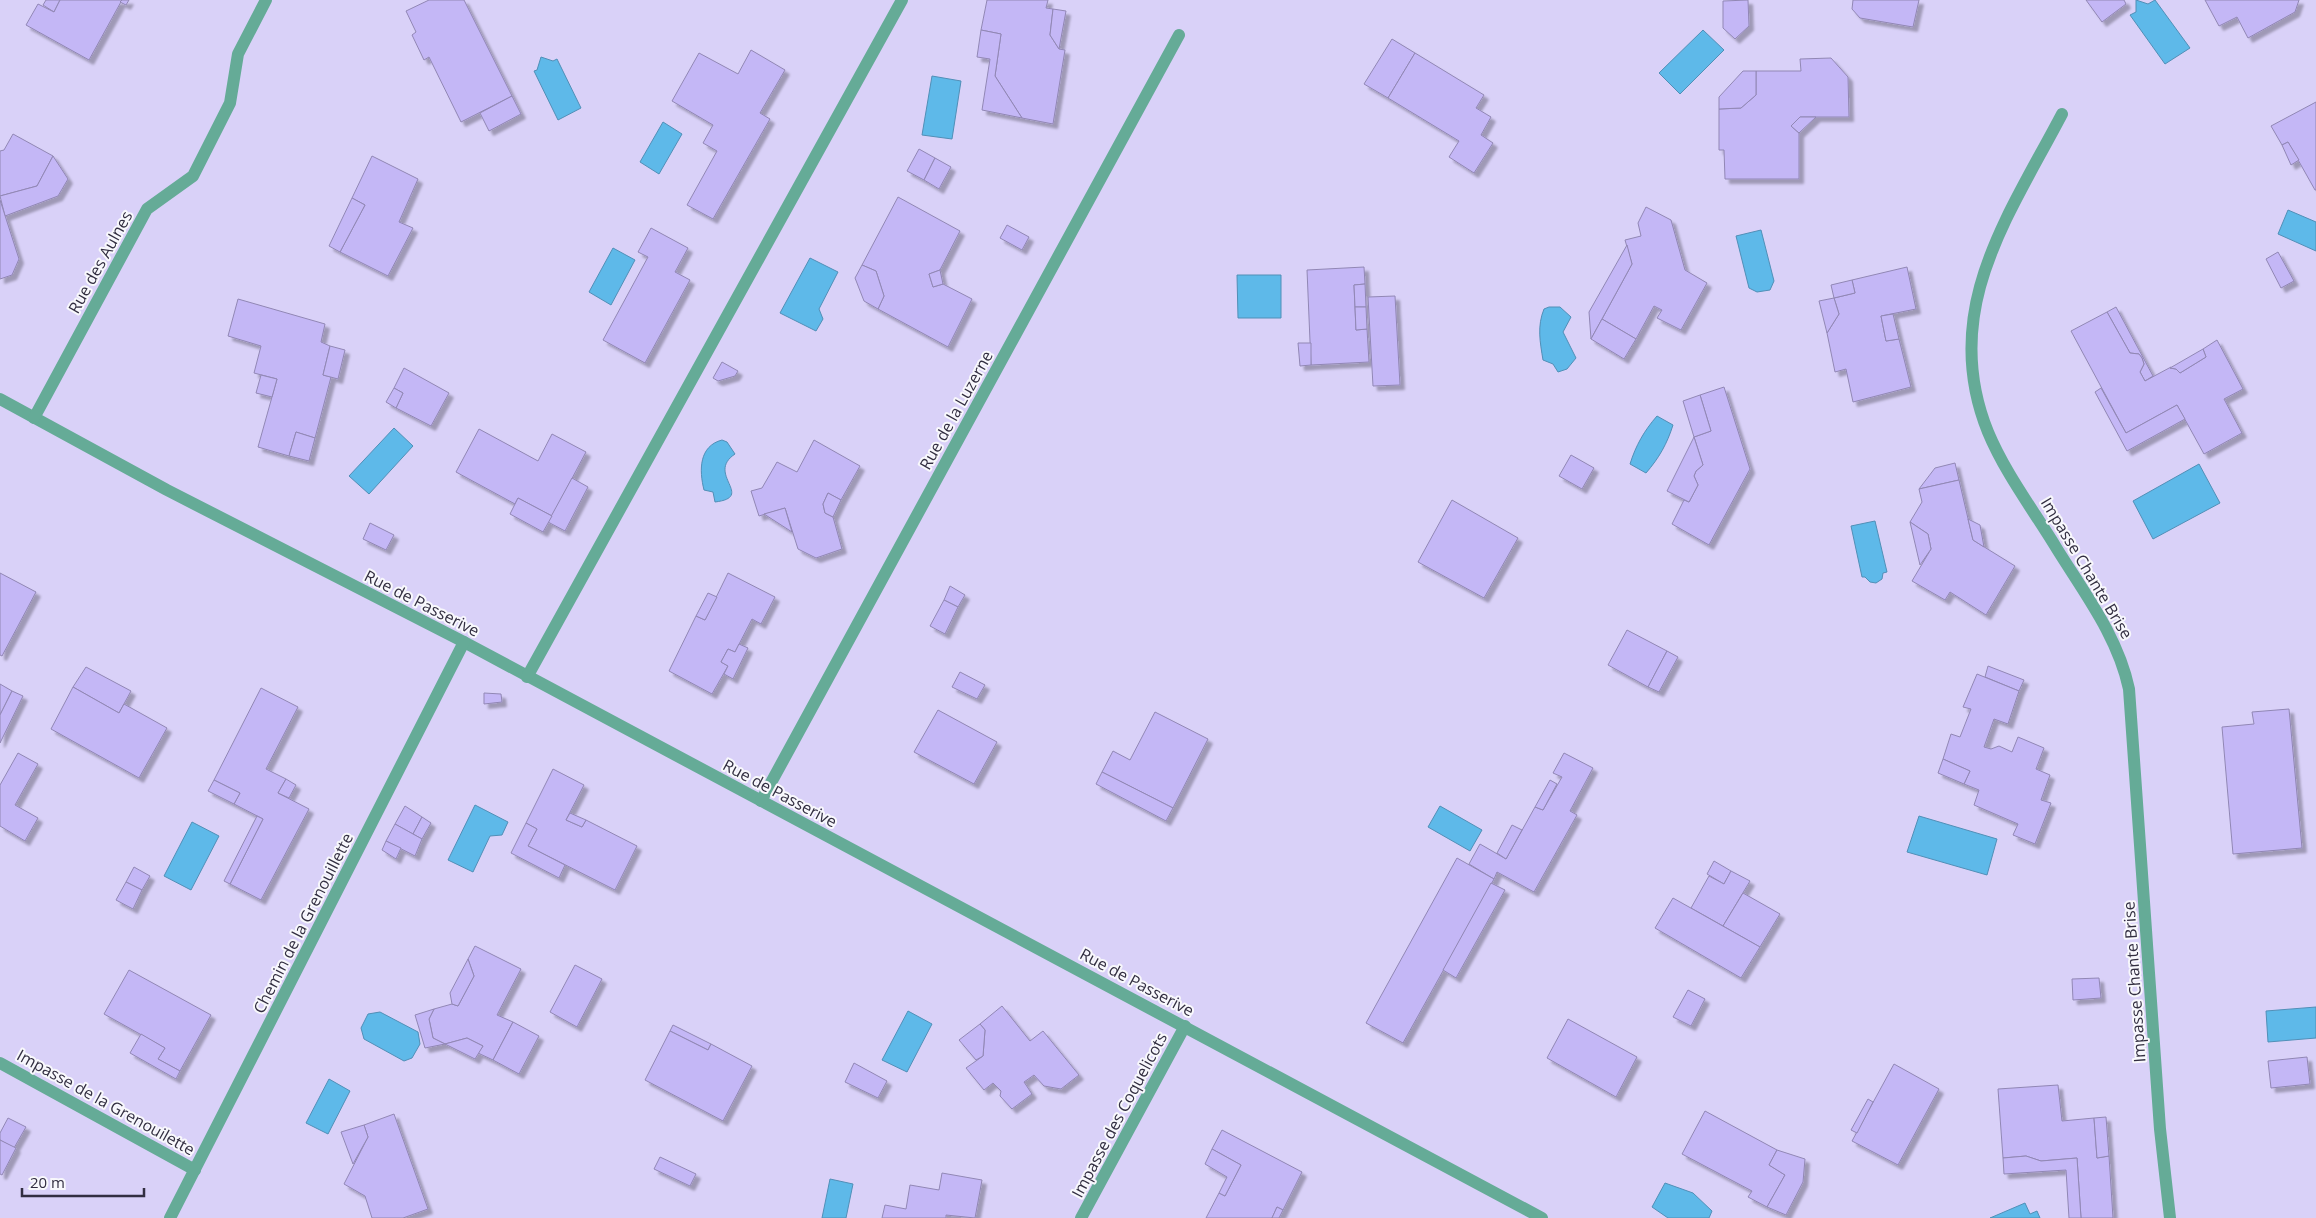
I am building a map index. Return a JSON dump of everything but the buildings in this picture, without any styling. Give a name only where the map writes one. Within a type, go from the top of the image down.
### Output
[{"type":"street","name":"Rue des Aulnes","points":[[34,418],[148,209],[193,176],[230,103],[238,54],[266,0]]},
{"type":"street","points":[[527,677],[902,0]]},
{"type":"street","name":"Rue de la Luzerne","points":[[761,801],[1179,35]]},
{"type":"street","name":"Impasse Chante Brise","points":[[2062,114],[2002,228],[1984,269],[1975,299],[1970,352],[1978,402],[1988,433],[2004,463],[2105,625],[2124,666],[2129,689],[2160,1120],[2170,1218]]},
{"type":"street","name":"Rue de Passerive","points":[[0,399],[167,490],[464,642],[1542,1218]]},
{"type":"street","name":"Chemin de la Grenouillette","points":[[170,1218],[464,642]]},
{"type":"street","name":"Impasse des Coquelicots","points":[[1081,1218],[1185,1026]]},
{"type":"street","name":"Impasse de la Grenouilette","points":[[0,1063],[196,1170]]},
{"type":"water","points":[[2136,0],[2148,4],[2155,0],[2190,48],[2165,64],[2130,15],[2136,12]]},
{"type":"water","points":[[1703,30],[1724,50],[1680,94],[1659,73]]},
{"type":"water","points":[[541,57],[553,61],[557,59],[581,108],[558,120],[534,71],[537,70]]},
{"type":"water","points":[[932,76],[961,81],[952,139],[922,135]]},
{"type":"water","points":[[663,122],[682,134],[659,174],[640,162]]},
{"type":"water","points":[[2288,210],[2316,222],[2316,251],[2278,234]]},
{"type":"water","points":[[1761,230],[1774,281],[1770,290],[1757,292],[1749,288],[1736,236]]},
{"type":"water","points":[[613,248],[635,260],[611,305],[589,292]]},
{"type":"water","points":[[810,258],[838,272],[819,309],[823,319],[816,331],[780,313]]},
{"type":"water","points":[[1237,275],[1281,275],[1281,318],[1238,318]]},
{"type":"water","points":[[1560,307],[1571,317],[1563,332],[1576,358],[1567,369],[1558,372],[1553,364],[1543,360],[1541,347],[1540,322],[1544,309]]},
{"type":"water","points":[[1657,416],[1673,425],[1662,450],[1646,473],[1630,464],[1641,439]]},
{"type":"water","points":[[394,428],[413,446],[369,494],[349,476]]},
{"type":"water","points":[[722,440],[727,442],[735,454],[727,462],[725,469],[731,495],[726,499],[715,502],[713,492],[704,490],[701,467],[705,453],[714,443]]},
{"type":"water","points":[[2199,464],[2220,503],[2153,539],[2133,501]]},
{"type":"water","points":[[1875,521],[1887,572],[1883,573],[1882,579],[1876,583],[1862,577],[1851,526]]},
{"type":"water","points":[[475,805],[508,822],[502,835],[490,836],[473,872],[448,860]]},
{"type":"water","points":[[1440,806],[1482,830],[1470,851],[1428,827]]},
{"type":"water","points":[[1919,816],[1997,839],[1987,875],[1907,852]]},
{"type":"water","points":[[192,822],[219,836],[191,890],[164,876]]},
{"type":"water","points":[[2316,1007],[2316,1038],[2268,1042],[2266,1011]]},
{"type":"water","points":[[908,1011],[932,1024],[907,1072],[882,1060]]},
{"type":"water","points":[[380,1012],[418,1032],[420,1044],[412,1058],[404,1061],[364,1039],[361,1028],[368,1014]]},
{"type":"water","points":[[329,1079],[350,1091],[328,1134],[306,1123]]},
{"type":"water","points":[[830,1179],[853,1184],[846,1218],[822,1218]]},
{"type":"water","points":[[1665,1183],[1693,1193],[1712,1211],[1709,1218],[1668,1218],[1652,1207]]},
{"type":"water","points":[[2025,1203],[2030,1214],[2037,1211],[2040,1218],[1990,1218]]}]
